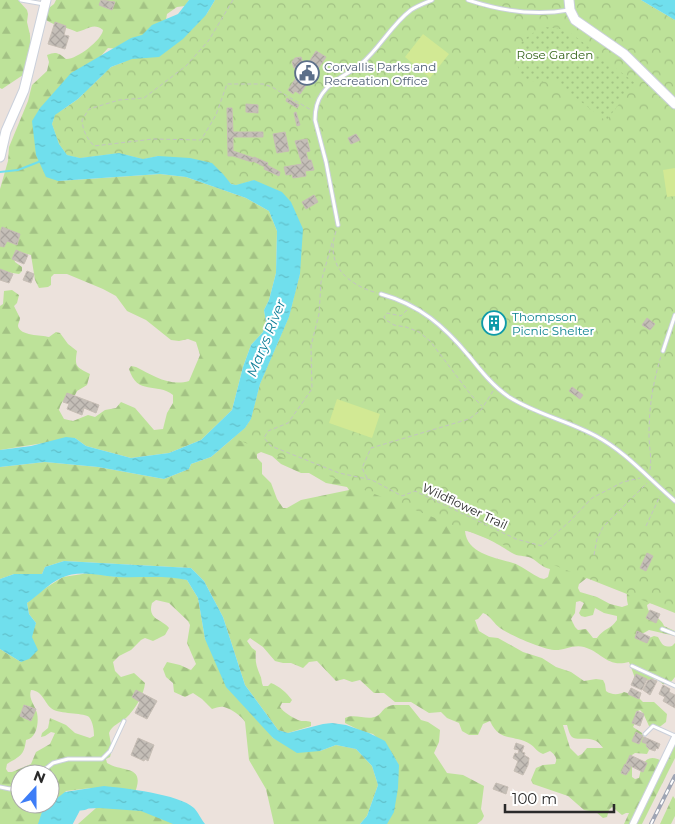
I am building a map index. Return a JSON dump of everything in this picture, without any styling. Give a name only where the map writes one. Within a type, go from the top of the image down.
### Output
[{"type":"street","points":[[569,0],[570,10],[575,20],[624,54],[675,104]]},
{"type":"street","points":[[0,157],[3,131],[24,90],[46,2]]},
{"type":"street","points":[[632,824],[675,737]]},
{"type":"lane","points":[[21,0],[46,2]]},
{"type":"lane","points":[[338,225],[315,113],[319,98],[328,86],[361,64],[411,10],[432,0]]},
{"type":"lane","points":[[468,0],[496,8],[517,11],[548,13],[570,10]]},
{"type":"lane","points":[[381,294],[409,304],[427,314],[440,325],[497,387],[523,405],[596,436],[609,444],[650,477],[675,501]]},
{"type":"lane","points":[[663,351],[675,315]]},
{"type":"lane","points":[[662,629],[675,634]]},
{"type":"lane","points":[[632,666],[675,686]]},
{"type":"lane","points":[[52,764],[68,759],[102,759],[110,751],[124,721]]},
{"type":"lane","points":[[645,734],[653,726],[675,737]]},
{"type":"path","points":[[233,0],[209,40],[186,66],[144,98],[119,100],[89,109],[82,120],[83,131],[88,139],[94,146],[152,139],[200,140],[216,115],[227,84],[263,84],[272,86],[315,113]]},
{"type":"path","points":[[338,225],[332,243],[336,263],[350,281],[365,289],[381,294]]},
{"type":"path","name":"Wildflower Trail","points":[[332,243],[321,282],[319,314],[311,346],[312,389],[288,422],[268,431],[264,438],[271,446],[339,472],[372,480],[402,496],[415,491],[516,539],[542,546],[592,498],[623,482],[650,477]]},
{"type":"path","points":[[409,304],[402,316],[387,313],[384,317],[394,325],[419,332],[430,341],[470,395],[483,407]]},
{"type":"path","points":[[594,555],[597,539],[603,527],[650,477],[652,461],[649,436],[652,388],[663,351]]},
{"type":"path","points":[[367,479],[362,468],[371,448],[469,419],[483,407],[497,387]]},
{"type":"path","points":[[646,526],[663,491]]},
{"type":"green space","points":[[0,0],[18,0],[27,10],[31,52],[26,73],[2,89],[0,88]]},
{"type":"green space","points":[[56,0],[189,0],[185,6],[177,7],[167,14],[165,25],[150,37],[120,49],[108,48],[92,66],[58,181],[160,174],[186,177],[246,198],[269,211],[277,231],[276,273],[269,300],[264,310],[266,322],[263,332],[251,345],[243,367],[232,410],[201,440],[169,453],[131,458],[86,446],[75,438],[0,450],[0,306],[3,304],[4,291],[12,290],[19,295],[14,306],[20,318],[18,326],[23,332],[49,337],[56,332],[60,333],[68,344],[77,351],[76,364],[90,374],[87,385],[77,391],[75,395],[66,398],[61,404],[59,410],[64,419],[73,421],[88,415],[95,417],[105,410],[116,408],[121,402],[135,408],[154,430],[163,429],[167,413],[173,403],[173,395],[167,391],[142,386],[137,383],[129,369],[131,366],[136,367],[155,377],[168,381],[189,381],[200,355],[196,342],[188,339],[171,340],[146,320],[127,311],[116,296],[67,274],[54,274],[51,277],[51,285],[39,288],[35,280],[31,255],[19,252],[14,258],[15,262],[22,267],[22,271],[19,274],[0,271],[0,189],[8,161],[9,147],[28,101],[32,85],[47,71],[49,62],[47,55],[57,53],[66,59],[76,56],[93,44],[102,34],[103,30],[93,27],[77,32],[46,20],[45,11]]},
{"type":"green space","points":[[215,0],[641,0],[675,20],[675,613],[233,438],[245,428],[251,419],[260,384],[289,317],[300,274],[254,180],[235,184],[158,156],[143,159],[119,153],[80,158],[67,155],[59,144],[52,124],[55,115],[78,99],[111,67],[132,59],[159,57],[183,39],[206,15]]},
{"type":"green space","points":[[221,0],[473,0],[477,7],[477,15],[473,21],[445,9],[441,10],[439,28],[425,36],[406,28],[406,24],[416,11],[412,4],[407,14],[391,21],[386,31],[386,43],[380,48],[371,49],[362,38],[349,40],[349,48],[356,62],[351,68],[333,68],[330,65],[336,50],[333,46],[329,45],[322,54],[314,56],[307,61],[285,60],[261,63],[255,69],[255,73],[242,81],[239,91],[228,94],[228,102],[236,111],[240,122],[234,132],[233,142],[236,145],[269,157],[278,165],[287,178],[303,179],[301,190],[307,194],[308,206],[322,214],[328,209],[339,211],[354,206],[358,198],[344,190],[351,174],[354,171],[361,173],[365,189],[368,191],[371,189],[373,179],[383,163],[390,156],[387,148],[383,146],[372,149],[364,146],[351,162],[343,162],[337,157],[331,141],[334,137],[345,134],[356,138],[362,128],[370,126],[372,123],[371,119],[357,108],[357,100],[373,85],[380,73],[375,71],[374,67],[377,59],[386,52],[398,47],[406,57],[417,62],[419,69],[415,75],[404,79],[401,91],[393,100],[393,108],[378,127],[377,134],[385,136],[396,133],[402,127],[405,120],[420,112],[426,117],[428,125],[416,128],[413,131],[433,135],[446,150],[433,159],[430,171],[413,179],[413,183],[405,191],[405,199],[429,192],[465,165],[480,162],[497,164],[512,158],[555,150],[572,149],[588,152],[593,145],[599,144],[604,145],[606,148],[603,159],[621,175],[617,224],[624,247],[617,262],[609,265],[610,274],[614,281],[627,291],[628,303],[622,319],[622,327],[626,334],[641,349],[649,350],[663,357],[668,350],[667,344],[655,343],[652,340],[651,332],[660,324],[663,307],[675,286],[675,473],[666,470],[657,460],[658,452],[654,452],[648,467],[636,466],[626,458],[617,440],[588,422],[587,414],[600,405],[604,406],[609,421],[614,426],[621,422],[623,414],[612,406],[595,386],[582,376],[565,345],[559,323],[555,323],[551,330],[544,333],[523,327],[508,318],[492,320],[490,327],[504,336],[503,341],[490,354],[482,351],[479,338],[468,343],[466,340],[465,334],[471,325],[470,317],[466,315],[452,318],[447,316],[442,308],[446,301],[456,292],[459,285],[459,280],[451,276],[451,268],[455,266],[452,258],[456,253],[466,250],[472,251],[472,255],[464,263],[470,274],[469,281],[476,287],[473,293],[469,293],[463,298],[464,302],[479,309],[483,302],[483,293],[494,292],[499,294],[523,309],[534,306],[541,296],[556,290],[559,283],[557,275],[561,263],[562,244],[558,243],[555,246],[551,246],[545,238],[544,228],[535,219],[519,213],[517,210],[510,210],[507,213],[516,221],[511,232],[499,229],[493,219],[484,212],[466,229],[455,224],[443,223],[443,219],[439,217],[435,218],[432,230],[429,232],[417,230],[405,239],[404,255],[407,265],[416,272],[414,279],[381,285],[369,285],[362,279],[388,270],[386,257],[369,257],[357,260],[355,256],[356,248],[348,247],[338,227],[334,227],[331,234],[334,258],[338,260],[344,255],[351,265],[345,271],[345,275],[363,293],[383,296],[388,302],[388,314],[390,317],[403,323],[406,331],[414,328],[413,312],[426,313],[441,331],[459,347],[465,357],[458,366],[450,365],[448,368],[455,378],[467,379],[471,387],[483,398],[492,401],[498,397],[501,398],[521,413],[526,412],[527,395],[531,388],[548,387],[555,389],[563,395],[562,403],[574,407],[579,413],[575,428],[582,442],[595,447],[609,445],[616,452],[621,468],[630,471],[635,476],[636,478],[628,486],[617,492],[610,502],[596,511],[591,517],[583,537],[583,545],[593,562],[600,562],[619,520],[637,513],[642,507],[646,507],[651,514],[653,541],[641,545],[631,552],[623,549],[617,554],[615,561],[626,565],[631,575],[623,585],[611,580],[595,580],[592,577],[588,577],[579,584],[578,588],[580,592],[597,597],[610,604],[622,607],[628,605],[627,593],[630,585],[642,580],[656,588],[658,585],[651,575],[650,567],[657,562],[667,561],[675,554],[675,609],[650,603],[647,605],[650,612],[664,626],[675,631],[675,636],[649,630],[642,634],[647,639],[654,636],[658,637],[665,646],[672,646],[675,643],[675,677],[671,682],[663,684],[656,679],[639,681],[635,678],[629,662],[615,663],[584,647],[576,646],[554,650],[534,644],[505,631],[483,613],[475,620],[479,631],[489,637],[498,638],[523,652],[542,658],[556,667],[571,672],[584,681],[603,680],[606,691],[610,693],[624,692],[637,696],[643,702],[654,702],[667,714],[666,722],[657,729],[649,726],[640,710],[635,714],[633,727],[642,733],[649,750],[647,754],[635,753],[632,755],[632,777],[635,779],[639,778],[644,763],[649,758],[664,762],[668,760],[670,748],[675,740],[675,758],[642,824],[636,824],[638,819],[634,818],[629,824],[624,824],[629,813],[622,815],[612,807],[607,817],[603,818],[596,812],[584,810],[568,796],[533,784],[531,780],[536,768],[555,764],[555,755],[550,751],[543,754],[524,741],[503,735],[494,728],[490,721],[483,724],[478,735],[469,735],[462,731],[459,723],[447,718],[441,712],[429,713],[411,702],[395,702],[384,693],[374,693],[360,680],[352,682],[344,679],[336,681],[317,661],[309,662],[303,668],[291,663],[275,661],[263,647],[250,638],[247,641],[256,651],[256,663],[263,686],[268,686],[271,683],[280,688],[292,700],[290,703],[282,703],[281,709],[298,720],[311,722],[311,726],[288,733],[278,730],[245,685],[223,617],[204,581],[191,568],[64,561],[45,567],[42,574],[14,574],[0,579],[0,467],[45,462],[98,467],[164,479],[189,469],[191,464],[211,457],[245,428],[251,419],[260,384],[289,317],[300,274],[303,229],[291,202],[282,192],[254,180],[236,185],[231,184],[212,163],[190,158],[158,156],[143,159],[119,153],[80,158],[67,155],[59,144],[52,124],[53,119],[63,109],[66,101],[74,98],[84,90],[95,86],[108,69],[120,65],[133,55],[146,55],[163,40],[171,39],[193,29],[196,21],[214,10]],"holes":[[[337,402],[369,416],[375,422],[386,418],[401,427],[418,433],[419,436],[411,440],[420,455],[415,467],[416,471],[428,473],[436,469],[452,468],[473,471],[484,479],[492,481],[513,472],[521,487],[533,485],[534,501],[539,507],[535,528],[544,542],[513,537],[483,522],[440,507],[423,496],[413,479],[393,467],[377,461],[365,462],[358,456],[361,448],[360,444],[340,442],[334,437],[337,421],[332,407],[333,403]],[[325,438],[327,441],[324,443],[334,457],[342,456],[343,463],[325,460],[313,455],[309,452],[310,439]],[[261,452],[272,456],[281,464],[301,473],[309,473],[326,483],[347,487],[349,490],[301,500],[287,508],[283,508],[277,499],[271,483],[262,474],[262,463],[257,458],[257,454]],[[465,531],[484,537],[514,554],[531,558],[550,569],[548,577],[540,578],[516,564],[485,554],[471,545]],[[580,601],[584,603],[579,613],[581,616],[593,615],[595,608],[604,613],[617,616],[617,620],[597,638],[593,638],[586,629],[578,630],[575,627],[571,619],[575,613],[576,602]],[[563,725],[567,725],[572,737],[591,739],[599,743],[603,748],[587,748],[578,756],[570,748]]]},
{"type":"green space","name":"Rose Garden","points":[[546,27],[567,30],[635,83],[606,121],[550,78],[540,82],[521,76],[517,58],[517,51],[520,45],[530,35]]},
{"type":"green space","points":[[423,34],[449,54],[430,78],[405,57]]},
{"type":"green space","points":[[675,168],[675,196],[667,197],[663,170]]},
{"type":"green space","points":[[337,399],[380,414],[372,438],[329,423]]},
{"type":"green space","points":[[89,573],[117,577],[171,576],[187,580],[198,598],[205,639],[273,738],[320,751],[336,745],[356,749],[372,766],[378,785],[367,816],[360,824],[274,824],[266,789],[249,760],[244,720],[230,709],[220,707],[212,709],[193,693],[185,697],[174,692],[173,683],[166,677],[163,669],[167,662],[191,670],[196,664],[187,643],[190,625],[188,621],[169,603],[156,600],[152,603],[152,613],[153,616],[169,628],[165,635],[153,641],[145,638],[141,640],[131,650],[119,656],[113,662],[115,671],[121,677],[134,673],[145,683],[141,697],[133,710],[110,730],[112,750],[110,757],[106,759],[107,763],[135,774],[138,778],[134,795],[91,788],[66,791],[60,798],[60,764],[31,764],[36,752],[50,744],[55,733],[51,732],[41,737],[42,733],[48,728],[50,718],[66,725],[75,733],[90,738],[94,736],[93,726],[89,717],[54,710],[39,693],[31,690],[31,699],[38,717],[37,725],[33,736],[26,740],[21,755],[7,764],[6,769],[10,772],[10,814],[47,814],[39,824],[0,824],[0,649],[21,662],[36,623],[29,614],[27,603],[63,577]]},
{"type":"green space","points":[[409,705],[421,720],[440,730],[439,742],[434,753],[447,773],[463,775],[484,786],[481,809],[484,816],[477,824],[384,824],[398,781],[398,764],[391,752],[373,734],[361,731],[345,723],[345,718],[353,716],[370,718],[379,715],[386,707]]},
{"type":"green space","points":[[673,796],[675,799],[675,816],[671,824],[660,824]]},
{"type":"green space","points":[[143,805],[176,824],[78,824],[96,808]]},
{"type":"water","points":[[189,0],[215,0],[206,15],[183,39],[159,57],[132,59],[111,67],[78,99],[55,115],[52,124],[59,144],[67,155],[80,158],[119,153],[143,159],[158,156],[190,158],[212,163],[231,184],[236,185],[254,180],[282,192],[291,202],[303,229],[300,274],[289,317],[260,384],[251,419],[245,428],[211,457],[191,464],[189,469],[164,479],[98,467],[45,462],[0,467],[0,450],[31,446],[66,437],[75,438],[86,446],[131,458],[169,453],[201,440],[232,410],[243,367],[251,345],[263,332],[266,322],[264,310],[269,300],[276,273],[277,231],[269,211],[246,198],[186,177],[160,174],[58,181],[46,177],[36,155],[32,121],[40,108],[71,73],[131,38],[142,35],[152,25],[178,14]]},
{"type":"water","points":[[641,0],[675,0],[675,20]]},
{"type":"water","points":[[64,561],[191,568],[204,581],[223,617],[245,685],[278,730],[288,733],[332,723],[346,725],[385,741],[399,765],[394,812],[387,824],[360,824],[367,816],[378,785],[372,766],[356,749],[336,745],[320,751],[297,753],[273,738],[226,687],[205,639],[198,598],[187,580],[90,574],[68,575],[52,583],[27,603],[29,614],[36,623],[32,637],[38,650],[29,659],[21,662],[0,649],[0,579],[14,574],[42,574],[45,567]]},
{"type":"water","points":[[104,786],[151,792],[187,803],[194,808],[205,824],[173,824],[141,811],[99,808],[80,809],[71,813],[64,824],[38,824],[41,814],[60,814],[60,796],[65,792]]},
{"type":"building","points":[[101,0],[115,2],[112,10],[99,5]]},
{"type":"building","points":[[55,22],[66,26],[64,35],[69,36],[65,49],[48,44]]},
{"type":"building","points":[[316,51],[326,57],[300,94],[295,91],[293,94],[288,90],[302,69],[300,67],[294,68],[292,62],[295,58],[301,57],[303,63],[307,65]]},
{"type":"building","points":[[287,98],[299,105],[297,108],[286,101]]},
{"type":"building","points":[[246,104],[258,105],[258,113],[246,112]]},
{"type":"building","points":[[227,108],[232,108],[233,132],[263,132],[263,137],[233,137],[233,151],[268,163],[267,165],[280,172],[279,176],[253,161],[228,156]]},
{"type":"building","points":[[296,112],[300,125],[297,126],[294,113]]},
{"type":"building","points":[[285,132],[289,151],[277,153],[273,134]]},
{"type":"building","points":[[356,134],[360,140],[351,144],[348,138]]},
{"type":"building","points":[[307,139],[310,151],[306,152],[314,170],[305,171],[306,176],[293,178],[292,174],[286,175],[284,167],[302,164],[295,141]]},
{"type":"building","points":[[314,195],[318,202],[306,209],[302,202]]},
{"type":"building","points":[[2,227],[20,234],[17,245],[7,241],[4,247],[0,246]]},
{"type":"building","points":[[16,250],[28,255],[24,264],[12,259]]},
{"type":"building","points":[[0,269],[13,274],[9,283],[0,280]]},
{"type":"building","points":[[27,271],[34,274],[31,283],[23,280]]},
{"type":"building","name":"Thompson Picnic Shelter","points":[[491,312],[505,328],[498,334],[484,318]]},
{"type":"building","points":[[647,318],[655,324],[650,330],[642,325]]},
{"type":"building","points":[[572,387],[583,395],[580,399],[569,391]]},
{"type":"building","points":[[67,393],[99,405],[96,413],[84,408],[82,415],[67,409],[69,404],[63,402]]},
{"type":"building","points":[[647,553],[653,556],[646,571],[640,568]]},
{"type":"building","points":[[650,610],[660,614],[656,623],[646,618]]},
{"type":"building","points":[[637,631],[650,637],[647,643],[635,638]]},
{"type":"building","points":[[636,674],[647,679],[642,690],[631,685]]},
{"type":"building","points":[[648,680],[657,681],[650,695],[643,690]]},
{"type":"building","points":[[663,685],[670,689],[669,692],[675,695],[675,708],[663,701],[665,697],[659,694]]},
{"type":"building","points":[[631,688],[641,693],[639,699],[628,694]]},
{"type":"building","points":[[136,690],[157,701],[147,719],[135,713],[140,702],[132,697]]},
{"type":"building","points":[[24,705],[36,709],[31,721],[20,716]]},
{"type":"building","points":[[637,711],[644,714],[640,726],[632,723]]},
{"type":"building","points":[[636,732],[643,736],[639,744],[632,741]]},
{"type":"building","points":[[644,737],[660,744],[658,749],[656,748],[655,751],[649,749],[646,746],[647,744],[642,742]]},
{"type":"building","points":[[138,738],[154,745],[148,761],[131,755]]},
{"type":"building","points":[[516,743],[524,746],[522,752],[529,758],[523,775],[514,771],[518,761],[513,758],[515,753],[518,754],[519,750],[514,749]]},
{"type":"building","points":[[630,755],[647,763],[643,772],[626,764]]},
{"type":"building","points":[[625,764],[631,768],[626,775],[621,773]]},
{"type":"building","points":[[496,783],[508,787],[506,794],[493,789]]},
{"type":"waterway","points":[[0,172],[18,170],[41,161]]},
{"type":"waterway","name":"Marys River","points":[[66,824],[76,805],[84,804]]},
{"type":"railway","points":[[651,824],[675,776]]},
{"type":"place","name":"Corvallis Parks and Recreation Office","points":[[307,73]]},
{"type":"place","name":"Thompson Picnic Shelter","points":[[494,323]]}]
